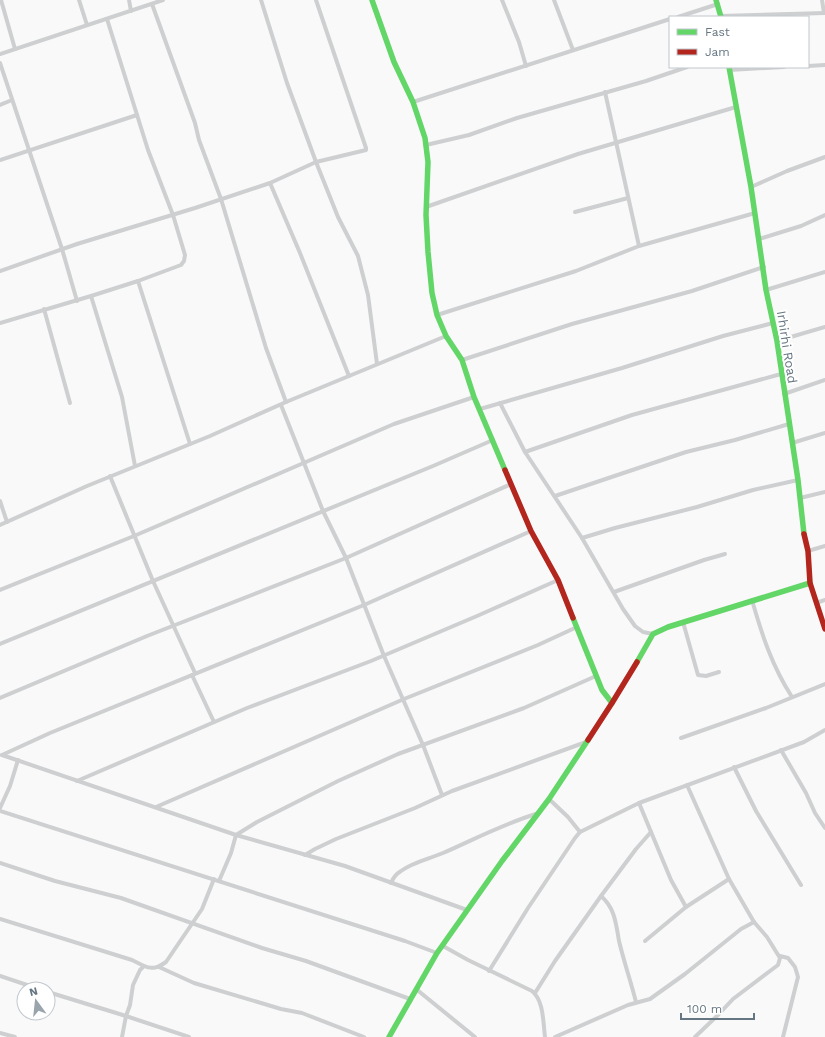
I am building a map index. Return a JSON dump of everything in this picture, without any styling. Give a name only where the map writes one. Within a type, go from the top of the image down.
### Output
[{"type":"street","points":[[1,0],[15,49]]},
{"type":"street","points":[[79,0],[87,25]]},
{"type":"street","points":[[129,0],[131,11]]},
{"type":"street","points":[[0,54],[163,0]]},
{"type":"street","points":[[261,0],[287,83],[316,162],[338,217],[358,256],[368,295],[377,364]]},
{"type":"street","points":[[0,271],[62,249],[270,183],[316,162],[366,149],[316,0]]},
{"type":"street","points":[[372,0],[394,62],[421,123],[426,145],[428,162],[426,207],[428,252],[432,293],[437,315],[446,336],[462,360],[474,397],[531,531],[558,580],[602,690],[612,703]]},
{"type":"street","points":[[502,0],[519,42],[526,66]]},
{"type":"street","points":[[554,0],[573,50]]},
{"type":"street","points":[[746,16],[824,13],[822,0]]},
{"type":"street","points":[[681,16],[717,2],[720,16]]},
{"type":"street","points":[[152,4],[221,199],[266,348],[286,402]]},
{"type":"street","points":[[0,323],[77,301],[138,281],[181,265],[184,261],[185,255],[173,215],[166,199],[158,172],[151,158],[106,18]]},
{"type":"street","points":[[413,102],[669,19]]},
{"type":"street","points":[[0,63],[62,249],[77,301]]},
{"type":"street","points":[[809,66],[825,65]]},
{"type":"street","points":[[426,145],[469,135],[517,118],[684,68]]},
{"type":"street","points":[[729,69],[756,68]]},
{"type":"street","name":"Irhirhi Road","points":[[729,69],[755,213],[764,267],[766,290],[777,341],[798,480],[803,528],[808,550],[810,583],[825,629]]},
{"type":"street","points":[[605,92],[639,246]]},
{"type":"street","points":[[0,105],[12,100]]},
{"type":"street","points":[[426,207],[578,154],[736,106]]},
{"type":"street","points":[[0,160],[137,114]]},
{"type":"street","points":[[750,187],[787,171],[825,158]]},
{"type":"street","points":[[270,183],[300,253],[349,376]]},
{"type":"street","points":[[575,212],[628,198]]},
{"type":"street","points":[[437,315],[576,272],[639,246],[755,213]]},
{"type":"street","points":[[759,239],[801,226],[825,215]]},
{"type":"street","points":[[462,360],[572,324],[692,291],[764,267]]},
{"type":"street","points":[[766,290],[825,272]]},
{"type":"street","points":[[138,281],[190,444]]},
{"type":"street","points":[[91,296],[122,397],[135,466]]},
{"type":"street","points":[[44,310],[70,403]]},
{"type":"street","points":[[480,409],[622,368],[723,336],[773,323]]},
{"type":"street","points":[[777,341],[825,327]]},
{"type":"street","points":[[0,525],[110,476],[190,444],[286,402],[446,336]]},
{"type":"street","points":[[525,452],[632,415],[781,374]]},
{"type":"street","points":[[784,394],[825,380]]},
{"type":"street","points":[[0,590],[134,536],[394,424],[474,397]]},
{"type":"street","points":[[500,403],[525,452],[582,538],[635,626],[643,632],[653,634]]},
{"type":"street","points":[[281,405],[323,511],[346,558],[384,656],[404,699],[442,795]]},
{"type":"street","points":[[555,496],[686,452],[735,440],[789,424]]},
{"type":"street","points":[[792,443],[825,433]]},
{"type":"street","points":[[0,644],[493,440]]},
{"type":"street","points":[[110,476],[153,581],[174,626],[214,722]]},
{"type":"street","points":[[582,538],[697,507],[753,490],[798,480]]},
{"type":"street","points":[[0,698],[174,626],[346,558],[511,484]]},
{"type":"street","points":[[800,498],[825,492]]},
{"type":"street","points":[[0,500],[7,522]]},
{"type":"street","points":[[1,754],[364,605],[531,531]]},
{"type":"street","points":[[808,550],[825,546]]},
{"type":"street","points":[[614,592],[725,554]]},
{"type":"street","points":[[77,781],[214,722],[384,656],[558,580]]},
{"type":"street","points":[[390,1037],[436,953],[443,946],[502,861],[549,799],[612,703],[653,634],[661,629],[810,583]]},
{"type":"street","points":[[752,600],[770,656],[792,697]]},
{"type":"street","points":[[816,603],[825,600]]},
{"type":"street","points":[[683,622],[698,676],[706,676],[719,672]]},
{"type":"street","points":[[156,807],[404,699],[538,645],[577,627]]},
{"type":"street","points":[[219,881],[231,853],[236,835],[257,822],[398,754],[524,708],[596,676]]},
{"type":"street","points":[[681,738],[766,708],[825,684]]},
{"type":"street","points":[[489,970],[528,908],[580,832],[640,803],[804,742],[825,730]]},
{"type":"street","points":[[305,855],[336,839],[414,808],[442,795],[588,741]]},
{"type":"street","points":[[781,750],[806,793],[815,813],[825,828]]},
{"type":"street","points":[[1,754],[236,835],[345,866],[467,910]]},
{"type":"street","points":[[0,808],[10,786],[18,760]]},
{"type":"street","points":[[734,767],[756,811],[800,885]]},
{"type":"street","points":[[687,785],[728,879],[754,922],[767,937],[780,956],[778,965],[733,999],[695,1037]]},
{"type":"street","points":[[549,799],[568,817],[580,832]]},
{"type":"street","points":[[640,803],[671,880],[686,907]]},
{"type":"street","points":[[0,811],[405,941],[436,953]]},
{"type":"street","points":[[391,883],[394,877],[402,870],[420,861],[511,822],[539,813]]},
{"type":"street","points":[[535,993],[555,961],[601,896],[636,849],[651,832]]},
{"type":"street","points":[[0,863],[55,882],[120,898],[193,922],[262,948],[306,961],[410,999]]},
{"type":"street","points":[[159,967],[166,962],[202,909],[214,879]]},
{"type":"street","points":[[645,941],[686,907],[728,879]]},
{"type":"street","points":[[601,896],[608,903],[616,923],[619,941],[636,1002]]},
{"type":"street","points":[[0,919],[132,960],[148,968],[159,967],[194,983],[281,1010],[302,1013],[364,1037]]},
{"type":"street","points":[[555,1037],[586,1022],[636,1002],[642,1002],[656,995],[741,929],[754,922]]},
{"type":"street","points":[[443,946],[535,993],[541,1005],[545,1037]]},
{"type":"street","points":[[780,956],[788,958],[795,967],[798,977],[783,1037]]},
{"type":"street","points":[[122,1037],[126,1016],[130,1005],[133,985],[140,970],[144,966]]},
{"type":"street","points":[[0,976],[16,981]]},
{"type":"street","points":[[416,989],[475,1037]]},
{"type":"street","points":[[56,994],[189,1037]]},
{"type":"street","points":[[0,1033],[15,1037]]},
{"type":"traffic: fast","points":[[372,0],[394,62],[413,102],[425,138],[428,162],[426,215],[428,252],[432,293],[437,315],[446,336],[462,360],[474,397],[505,470]]},
{"type":"traffic: fast","points":[[716,0],[721,16]]},
{"type":"traffic: fast","points":[[729,68],[751,187],[766,290],[777,341],[798,480],[804,534]]},
{"type":"traffic: fast","points":[[637,662],[653,634],[668,627],[810,583]]},
{"type":"traffic: fast","points":[[573,618],[602,690],[612,703]]},
{"type":"traffic: fast","points":[[389,1037],[437,953],[502,861],[549,799],[588,740]]},
{"type":"traffic: jam","points":[[505,470],[531,531],[558,580],[573,618]]},
{"type":"traffic: jam","points":[[804,534],[808,551],[810,583],[825,629]]},
{"type":"traffic: jam","points":[[588,740],[637,662]]}]
